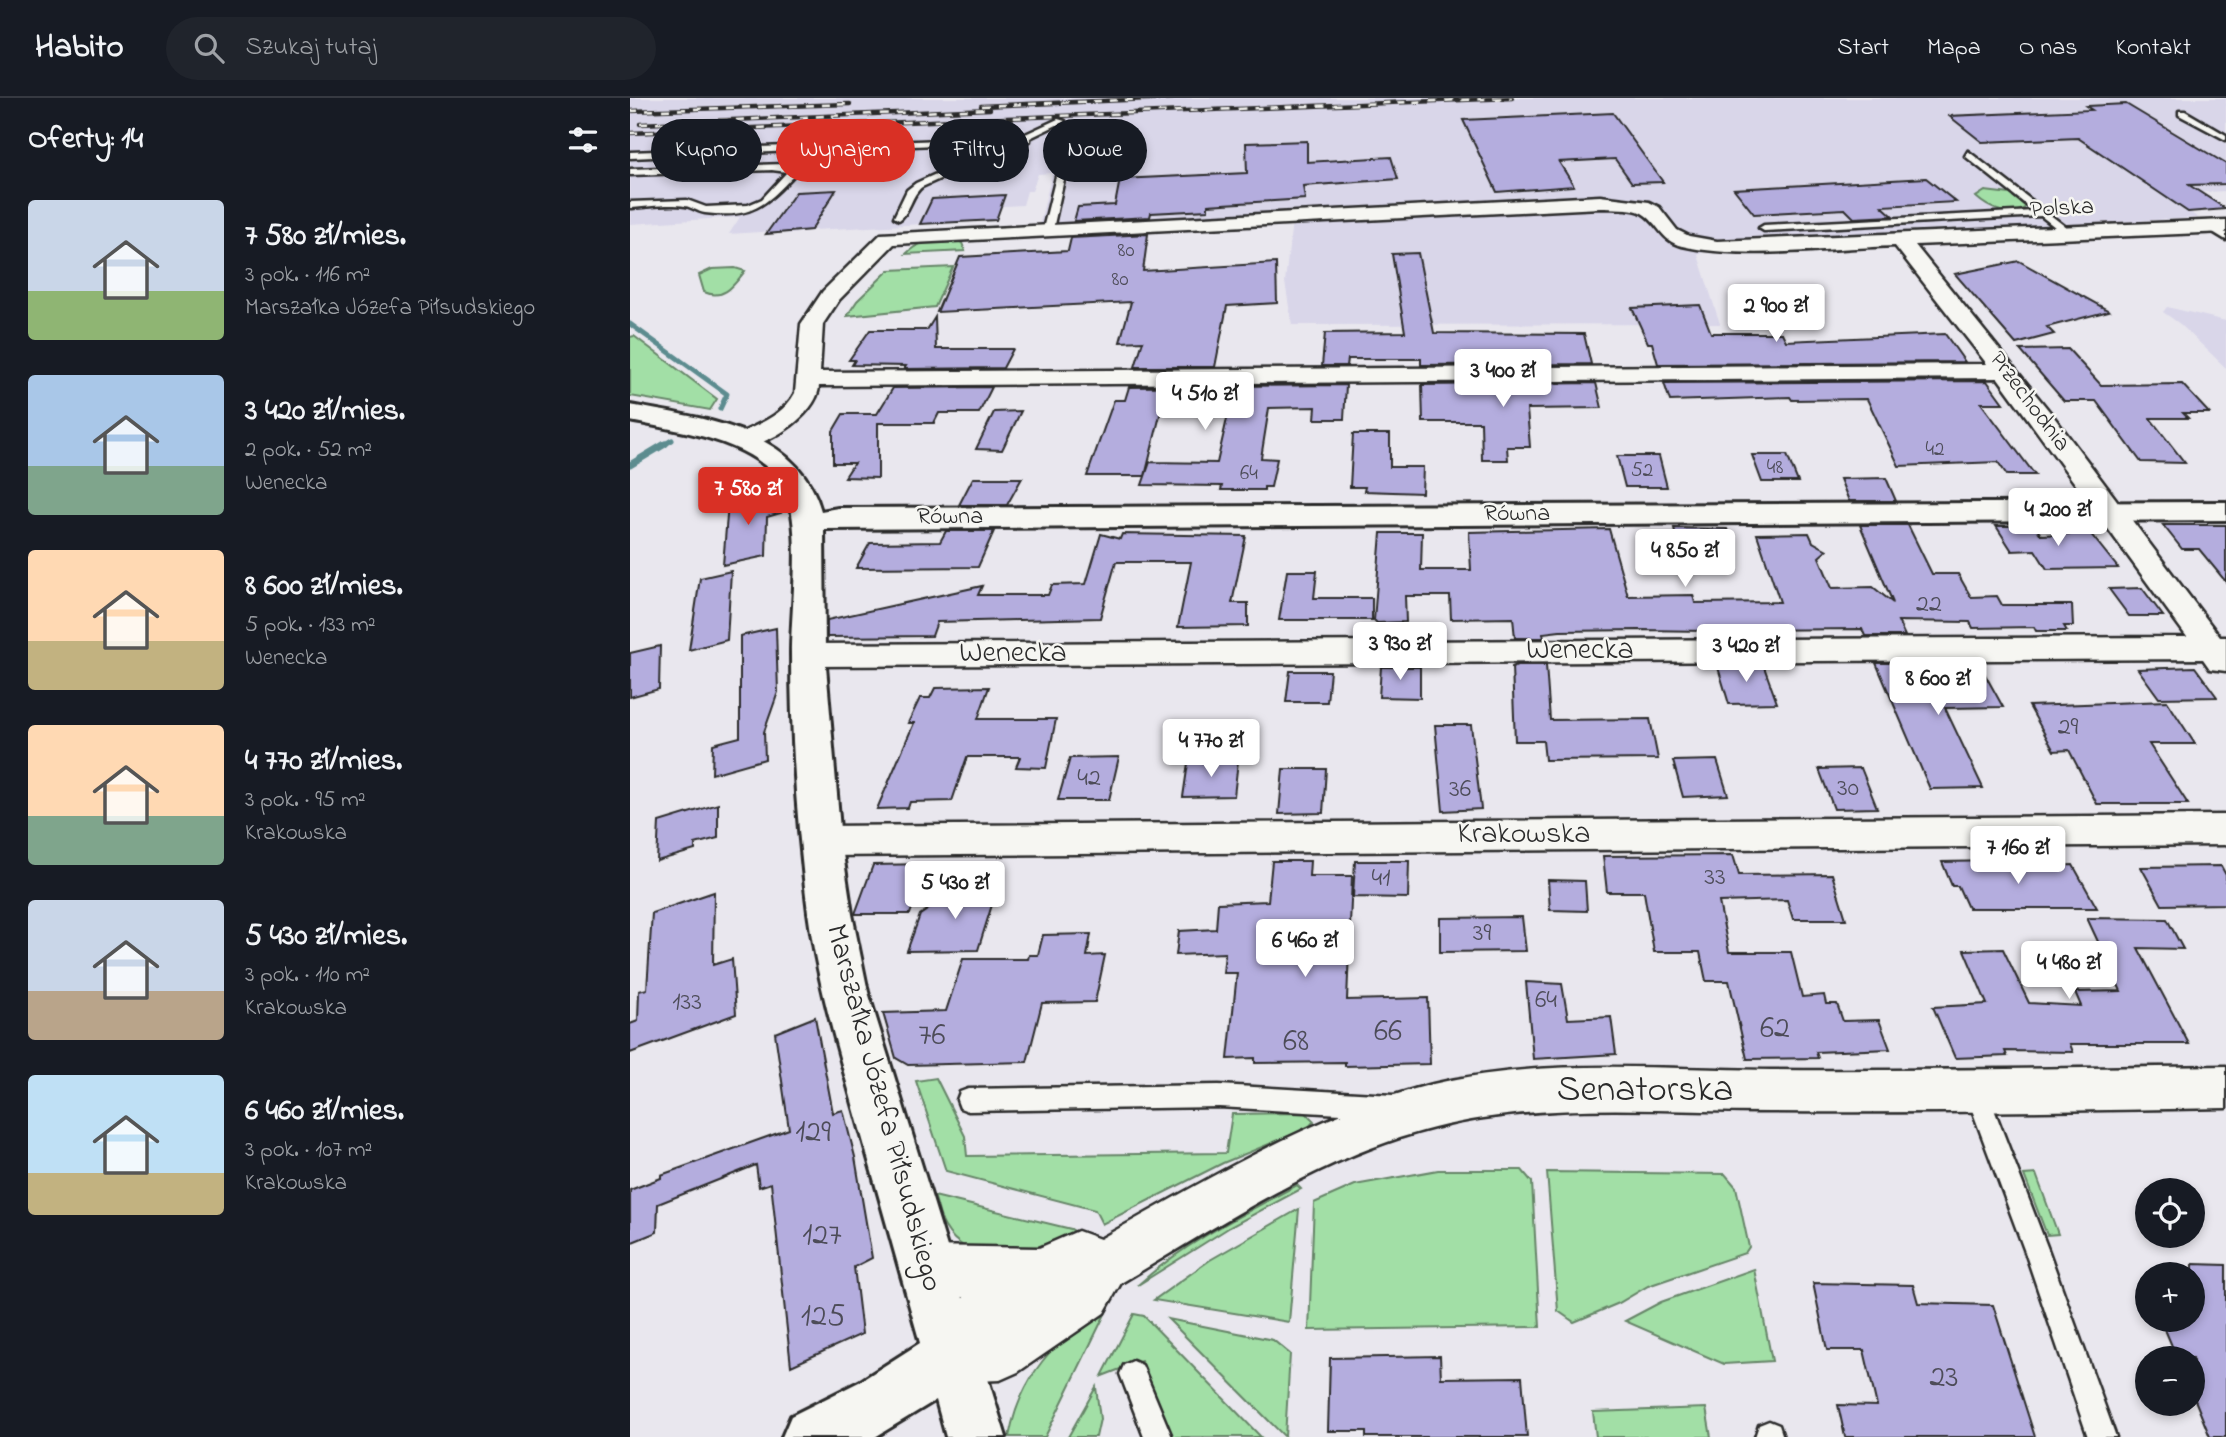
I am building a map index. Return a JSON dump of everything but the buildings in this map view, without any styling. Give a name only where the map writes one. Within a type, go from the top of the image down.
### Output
[{"type":"street","name":"Polska","points":[[894,227],[1048,229],[1600,202],[1642,206],[1652,212],[1670,234],[1696,245],[1717,247],[2068,233],[2221,230]]},
{"type":"street","points":[[743,441],[792,414],[804,403],[808,379],[809,334],[817,314],[894,227]]},
{"type":"street","name":"Przechodnia","points":[[1901,240],[2006,370],[2221,655]]},
{"type":"street","points":[[808,379],[2006,370]]},
{"type":"street","name":"Marszałka Józefa Piłsudskiego","points":[[630,414],[703,427],[743,441],[769,456],[791,476],[802,495],[809,522],[808,655],[821,841],[830,914],[845,992],[976,1437]]},
{"type":"street","name":"Równa","points":[[809,522],[838,517],[2226,511]]},
{"type":"street","name":"Wenecka","points":[[808,655],[2221,655]]},
{"type":"street","name":"Krakowska","points":[[821,841],[2226,830]]},
{"type":"street","name":"Senatorska","points":[[1102,1265],[1294,1159],[1389,1119],[1506,1094],[1550,1090],[1976,1091],[2226,1087]]},
{"type":"street","points":[[812,1437],[880,1403],[951,1356],[989,1306],[1040,1273],[1078,1256],[1102,1265],[1086,1295],[1000,1353],[951,1356]]},
{"type":"street","points":[[925,1271],[1040,1273]]},
{"type":"lane","points":[[2182,113],[2226,138]]},
{"type":"lane","points":[[630,155],[929,143]]},
{"type":"lane","points":[[1968,154],[2068,233]]},
{"type":"lane","points":[[630,172],[772,167],[790,169],[792,172],[765,201],[750,208],[714,211],[687,203],[630,205]]},
{"type":"lane","points":[[894,227],[912,190],[929,181]]},
{"type":"lane","points":[[1048,229],[1059,182]]},
{"type":"lane","points":[[1764,228],[2042,213]]},
{"type":"lane","points":[[1976,1091],[2037,1252],[2102,1437]]},
{"type":"lane","points":[[968,1100],[1219,1096],[1310,1099],[1427,1109]]},
{"type":"lane","points":[[1133,1374],[1158,1437]]},
{"type":"shaded area","points":[[630,98],[2226,98],[2226,191],[2166,194],[2198,218],[1722,241],[1698,255],[1720,324],[1292,325],[1285,282],[1292,221],[1038,230],[1050,182],[1147,182],[1147,119],[1043,119],[1043,174],[1038,174],[1032,191],[1027,191],[1023,205],[986,207],[984,213],[999,213],[996,220],[814,230],[792,234],[775,231],[729,234],[740,217],[630,224]]},
{"type":"shaded area","points":[[2167,307],[2226,321],[2226,368],[2180,324],[2163,312]]},
{"type":"green space","points":[[1985,191],[2010,194],[2026,207],[2013,212],[2000,211],[1976,197]]},
{"type":"green space","points":[[956,240],[962,243],[965,251],[906,254],[923,243]]},
{"type":"green space","points":[[953,267],[935,307],[847,316],[857,301],[889,270]]},
{"type":"green space","points":[[735,268],[745,271],[728,290],[717,294],[704,292],[699,275],[712,269]]},
{"type":"green space","points":[[634,336],[717,399],[710,410],[630,396],[630,337]]},
{"type":"green space","points":[[936,1078],[965,1136],[967,1156],[1226,1153],[1232,1114],[1306,1113],[1314,1121],[1308,1128],[1223,1163],[1102,1224],[1095,1210],[946,1171],[916,1081]]},
{"type":"green space","points":[[1438,1170],[1522,1170],[1532,1182],[1540,1327],[1309,1330],[1314,1203],[1355,1185]]},
{"type":"green space","points":[[1547,1172],[1725,1174],[1736,1187],[1749,1247],[1745,1253],[1648,1286],[1619,1303],[1574,1322],[1558,1311]]},
{"type":"green space","points":[[2036,1174],[2058,1234],[2047,1235],[2024,1175]]},
{"type":"green space","points":[[1297,1185],[1301,1189],[1230,1227],[1138,1285],[1194,1243]]},
{"type":"green space","points":[[934,1196],[1071,1229],[1077,1233],[1026,1251],[988,1254],[971,1250],[957,1241],[945,1227]]},
{"type":"green space","points":[[1299,1209],[1289,1322],[1154,1300],[1210,1260]]},
{"type":"green space","points":[[1754,1269],[1772,1361],[1724,1364],[1625,1321],[1661,1302]]},
{"type":"green space","points":[[1107,1310],[1045,1437],[1009,1437],[1021,1396],[1042,1361],[1071,1333]]},
{"type":"green space","points":[[1134,1314],[1144,1316],[1261,1437],[1173,1437],[1141,1361],[1102,1376]]},
{"type":"green space","points":[[1168,1319],[1273,1340],[1290,1354],[1285,1437]]},
{"type":"green space","points":[[1096,1387],[1100,1419],[1096,1437],[1068,1437]]},
{"type":"green space","points":[[1706,1408],[1711,1437],[1596,1437],[1593,1412]]},
{"type":"waterway","points":[[630,324],[727,394],[720,409]]},
{"type":"waterway","points":[[662,446],[672,440]]},
{"type":"waterway","points":[[630,465],[665,444]]},
{"type":"railway","points":[[981,106],[1173,98]]},
{"type":"railway","points":[[630,133],[1512,98]]},
{"type":"railway","points":[[630,111],[850,104]]},
{"type":"railway","points":[[640,124],[990,109]]}]
